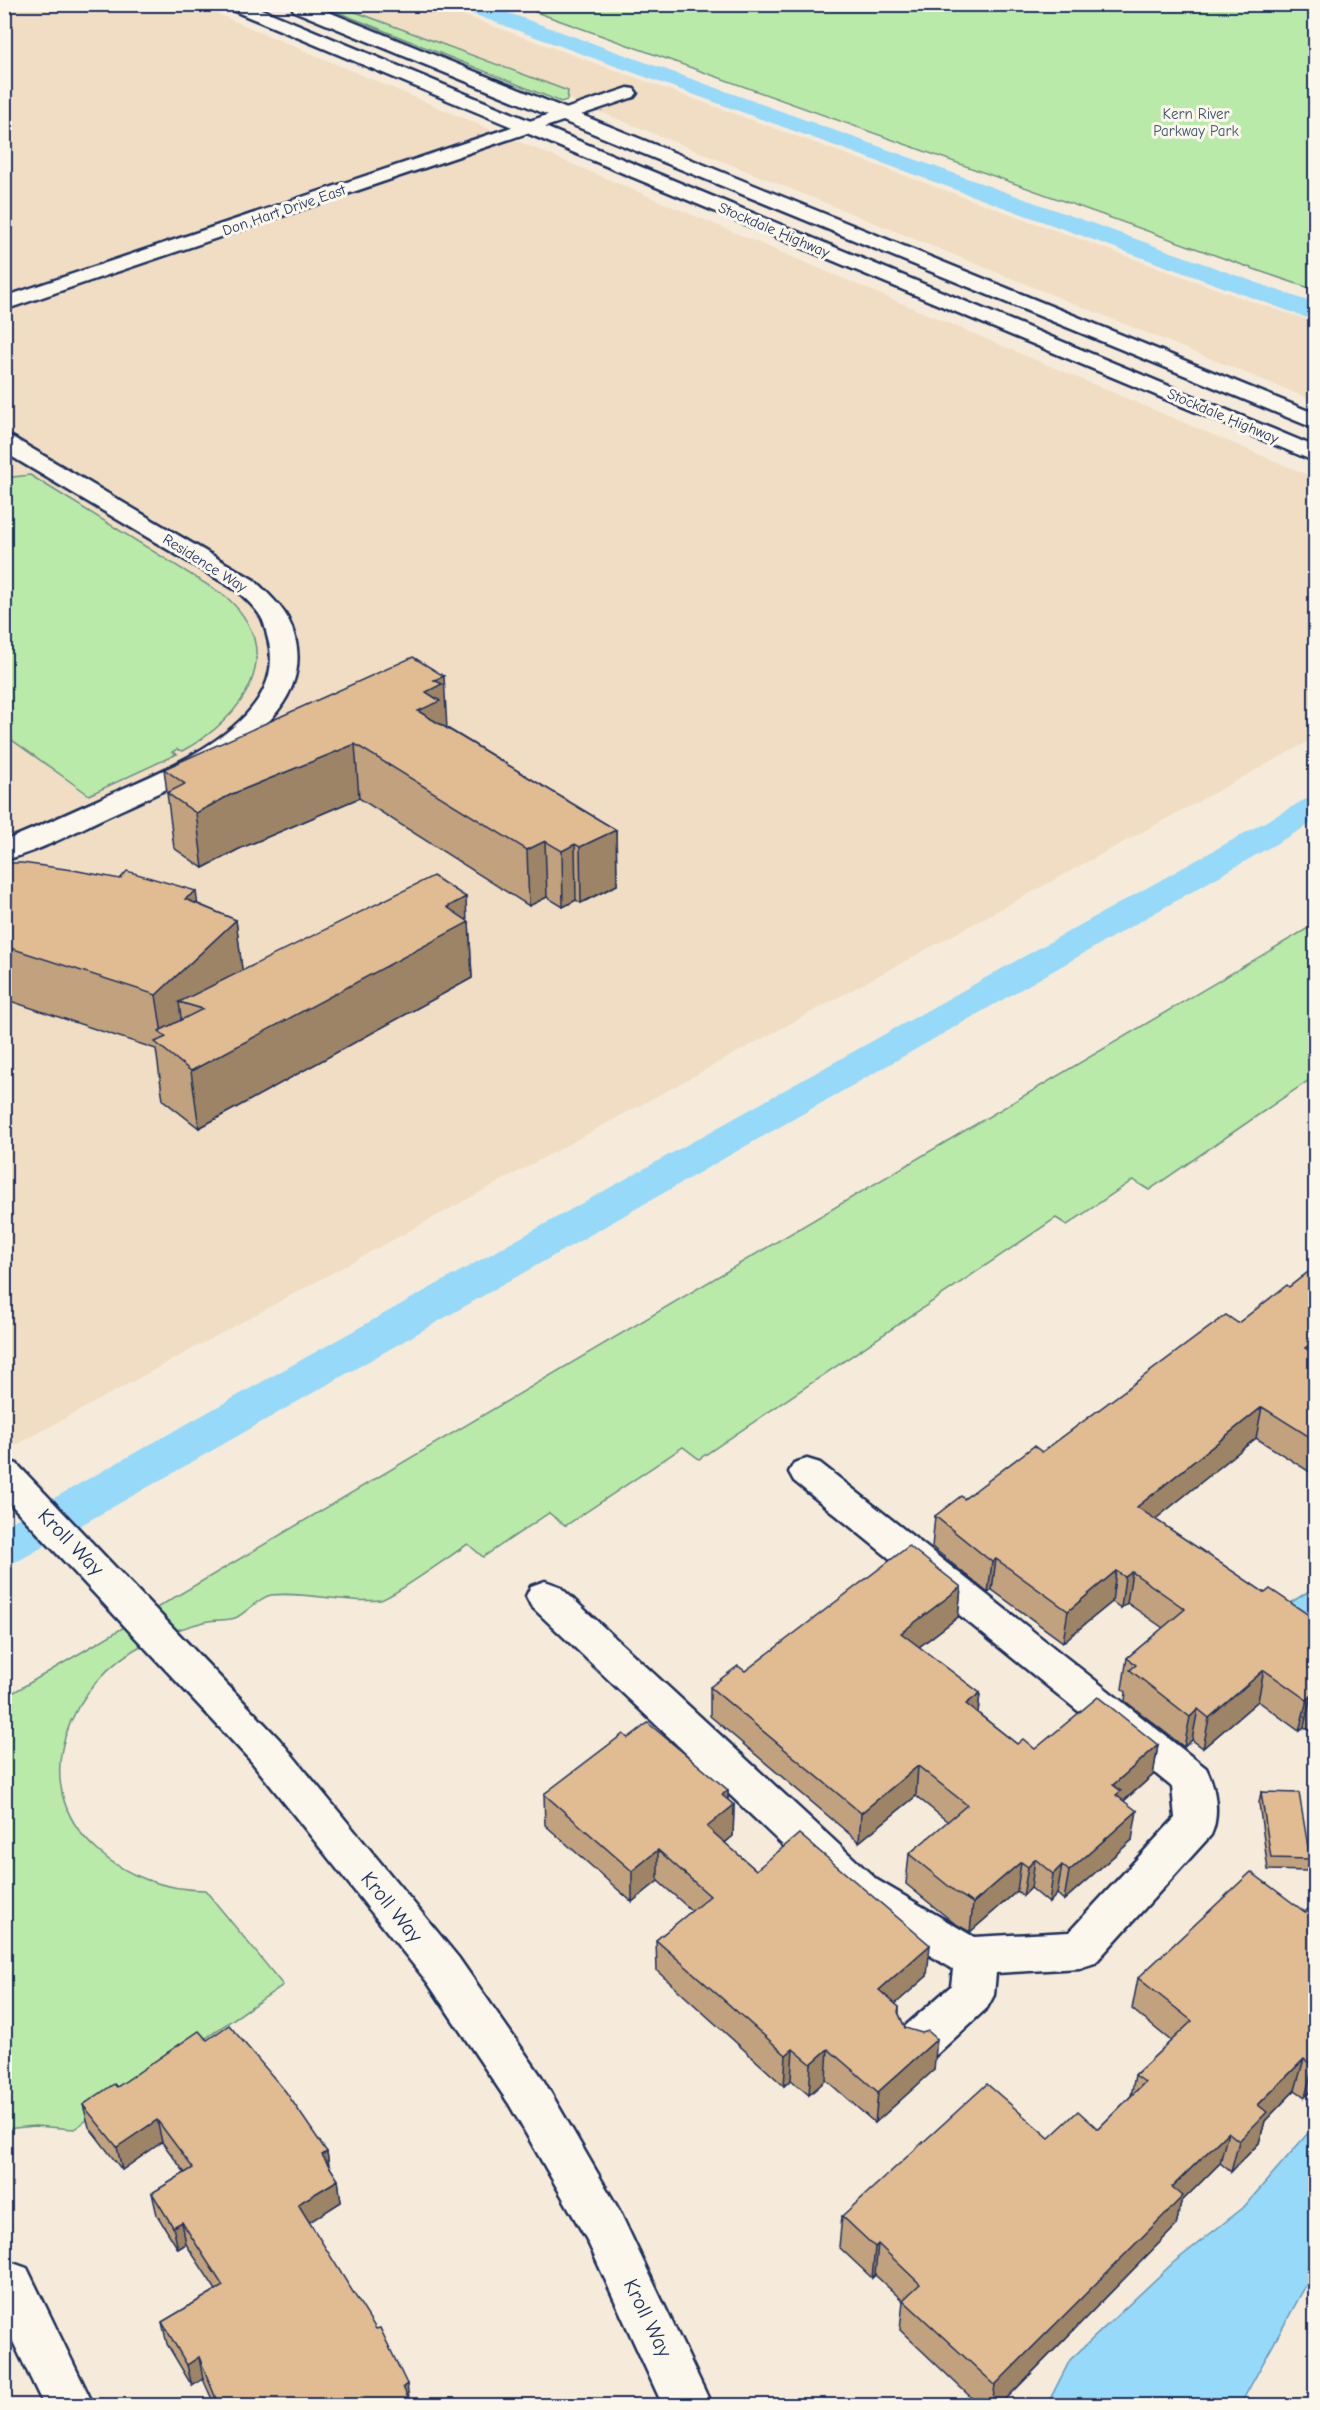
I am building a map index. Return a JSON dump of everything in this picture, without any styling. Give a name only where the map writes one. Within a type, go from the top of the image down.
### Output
[{"type":"street","name":"Stockdale Highway","points":[[233,4],[1312,452]]},
{"type":"street","name":"Stockdale Highway","points":[[292,4],[1316,422]]},
{"type":"street","name":"Don Hart Drive East","points":[[4,304],[628,93]]},
{"type":"street","name":"Residence Way","points":[[4,442],[245,585],[274,618],[280,634],[284,666],[280,685],[272,700],[227,746],[188,769],[4,852]]},
{"type":"street","points":[[807,1472],[1192,1780],[1196,1822],[1080,1950],[968,1956]]},
{"type":"street","name":"Kroll Way","points":[[6,1475],[264,1750],[443,1970],[525,2090],[603,2225],[688,2406]]},
{"type":"street","points":[[545,1596],[862,1893],[968,1956],[975,1970],[972,1995],[920,2042]]},
{"type":"street","points":[[10,2284],[70,2406]]},
{"type":"shaded area","points":[[5,5],[196,5],[1315,478],[1315,738],[5,1451]]},
{"type":"shaded area","points":[[336,5],[435,5],[1247,300],[1315,322],[1315,401]]},
{"type":"green space","points":[[320,5],[337,5],[568,91],[567,100],[561,102]]},
{"type":"green space","name":"Kern River Parkway Park","points":[[516,5],[1315,5],[1315,290],[1262,272]]},
{"type":"green space","points":[[30,475],[224,595],[244,617],[254,639],[256,661],[251,682],[240,702],[224,721],[182,751],[177,749],[172,752],[177,754],[89,795],[5,735],[5,478]]},
{"type":"green space","points":[[1315,924],[1315,1076],[1149,1190],[1133,1180],[1067,1225],[1056,1218],[699,1459],[683,1447],[565,1526],[549,1513],[483,1557],[468,1544],[409,1584],[380,1600],[367,1601],[284,1594],[266,1596],[235,1618],[208,1621],[148,1642],[121,1659],[97,1681],[78,1707],[66,1736],[60,1765],[63,1795],[74,1824],[97,1850],[133,1874],[161,1884],[205,1890],[283,1985],[74,2129],[35,2126],[5,2129],[4,1698]]},
{"type":"water","points":[[1315,1587],[1315,1622],[1290,1603]]},
{"type":"water","points":[[1315,2125],[1315,2276],[1310,2278],[1240,2405],[1047,2405],[1070,2360],[1174,2262],[1243,2208]]},
{"type":"building","points":[[413,657],[444,676],[434,680],[442,684],[426,692],[440,701],[418,711],[616,830],[580,847],[575,844],[562,851],[545,841],[527,850],[355,744],[232,794],[196,813],[167,793],[185,784],[164,769]]},
{"type":"building","points":[[4,863],[22,863],[73,870],[120,879],[127,871],[196,891],[185,899],[236,920],[156,995],[4,946]]},
{"type":"building","points":[[433,876],[466,897],[447,907],[469,922],[191,1071],[155,1042],[166,1037],[159,1031],[203,1009],[179,1002]]},
{"type":"building","points":[[1316,1266],[1316,1340],[1305,1348],[1316,1355],[1316,1441],[1262,1407],[1137,1507],[1265,1593],[1270,1589],[1316,1620],[1316,1699],[1311,1696],[1307,1700],[1264,1670],[1209,1718],[1198,1709],[1190,1717],[1130,1670],[1136,1665],[1127,1658],[1185,1609],[1132,1572],[1125,1577],[1116,1571],[1068,1611],[996,1559],[992,1562],[935,1516],[961,1496],[964,1499],[1034,1446],[1042,1452],[1226,1315],[1238,1323]]},
{"type":"building","points":[[909,1546],[961,1587],[901,1633],[980,1693],[966,1704],[1017,1744],[1023,1739],[1035,1749],[1098,1697],[1158,1745],[1113,1785],[1121,1791],[1116,1795],[1137,1811],[1069,1871],[1062,1865],[1053,1874],[1035,1859],[1028,1867],[1021,1862],[973,1903],[909,1854],[967,1805],[918,1766],[861,1813],[710,1687],[738,1666],[745,1671]]},
{"type":"building","points":[[648,1723],[728,1790],[722,1795],[734,1805],[707,1827],[756,1870],[799,1834],[930,1945],[879,1990],[899,2007],[898,2012],[905,2028],[922,2033],[928,2031],[937,2039],[878,2092],[828,2049],[811,2064],[793,2049],[786,2055],[656,1940],[710,1896],[658,1850],[632,1871],[544,1794],[623,1734],[628,1738]]},
{"type":"building","points":[[1261,1792],[1299,1793],[1310,1859],[1271,1858]]},
{"type":"building","points":[[1251,1872],[1305,1912],[1316,1902],[1316,2064],[1313,2066],[1304,2059],[1258,2105],[1267,2112],[1239,2141],[1228,2132],[1172,2187],[1183,2196],[995,2385],[903,2300],[920,2284],[878,2244],[875,2247],[842,2216],[987,2084],[1049,2138],[1078,2111],[1098,2129],[1145,2082],[1135,2075],[1192,2021],[1138,1978]]},
{"type":"building","points":[[229,2025],[286,2092],[327,2152],[322,2155],[338,2180],[298,2204],[376,2329],[380,2328],[407,2384],[403,2387],[412,2406],[219,2406],[199,2357],[187,2365],[162,2322],[223,2286],[182,2222],[173,2227],[152,2193],[193,2168],[157,2120],[117,2147],[83,2105],[114,2084],[117,2087],[199,2031],[207,2040]]},
{"type":"waterway","points":[[463,4],[1316,313]]},
{"type":"waterway","points":[[4,1548],[1316,807]]}]
